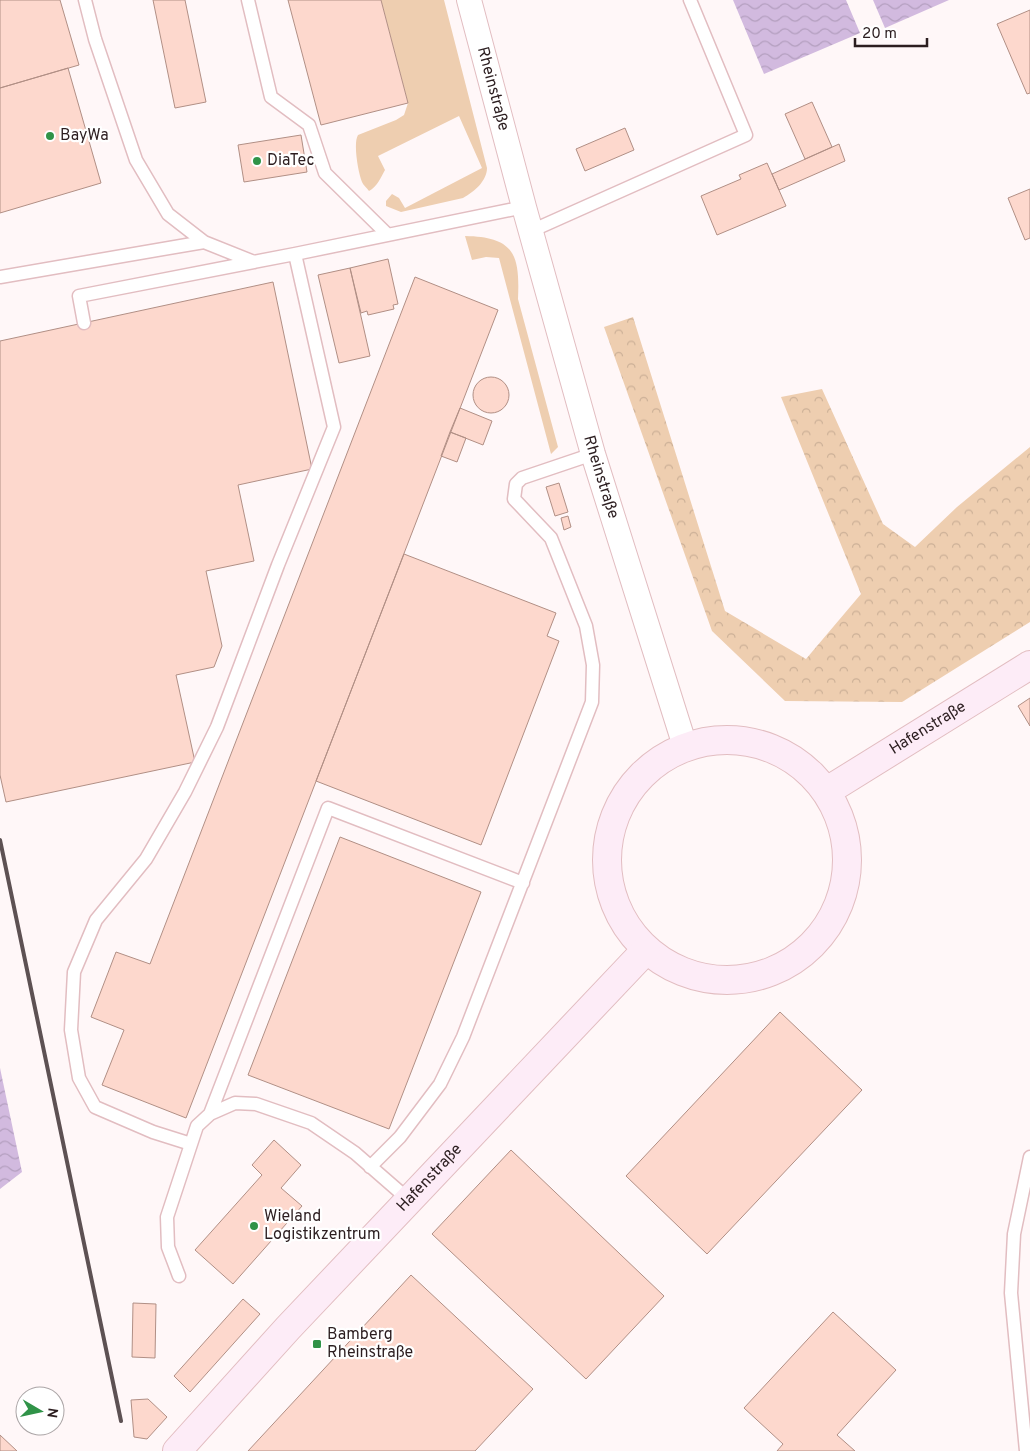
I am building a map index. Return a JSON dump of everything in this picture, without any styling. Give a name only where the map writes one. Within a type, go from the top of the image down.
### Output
[{"type":"street","name":"Rheinstraße","points":[[469,0],[593,454],[685,746]]},
{"type":"street","name":"Hafenstraße","points":[[826,792],[1030,666]]},
{"type":"street","points":[[716,739],[748,741],[778,750],[805,768],[826,792],[842,823],[848,858],[843,892],[829,924],[806,951],[777,970],[743,980],[708,980],[675,970],[646,950],[623,923],[610,890],[606,855],[613,820],[629,789],[654,764],[685,746],[716,739]]},
{"type":"street","name":"Hafenstraße","points":[[177,1451],[288,1328],[646,950]]},
{"type":"lane","points":[[84,0],[95,40],[136,160],[168,214],[204,242],[254,262]]},
{"type":"lane","points":[[248,0],[271,97],[309,125],[325,173],[388,235]]},
{"type":"lane","points":[[531,231],[746,135],[690,0]]},
{"type":"lane","points":[[84,323],[79,296],[524,207]]},
{"type":"lane","points":[[0,277],[204,242]]},
{"type":"lane","points":[[191,1144],[153,1132],[95,1107],[79,1078],[72,1030],[74,972],[96,920],[146,859],[185,792],[213,735],[278,565],[334,427],[295,254]]},
{"type":"lane","points":[[370,1167],[400,1137],[440,1084],[463,1037],[592,702],[592,665],[586,626],[551,538],[514,499],[516,484],[522,478],[593,454]]},
{"type":"lane","points":[[210,1114],[328,808],[522,883]]},
{"type":"lane","points":[[179,1276],[168,1247],[167,1217],[196,1126],[210,1114],[235,1103],[256,1104],[311,1123],[355,1153],[409,1200]]},
{"type":"lane","points":[[1026,1451],[1011,1294],[1014,1234],[1030,1157]]},
{"type":"green space","points":[[381,0],[444,0],[487,168],[485,177],[479,186],[463,198],[401,212],[386,206],[386,201],[392,194],[399,198],[405,208],[482,168],[459,116],[378,156],[385,170],[378,182],[369,191],[362,182],[356,151],[358,135],[404,115],[408,103]]},
{"type":"green space","points":[[465,236],[494,240],[511,251],[515,260],[518,299],[558,447],[551,454],[499,258],[486,257],[472,260]]},
{"type":"green space","points":[[633,317],[725,611],[806,659],[861,594],[781,397],[822,389],[883,524],[915,547],[957,507],[1030,447],[1030,622],[902,702],[785,701],[712,631],[604,327]]},
{"type":"water","points":[[733,0],[846,0],[860,33],[764,74]]},
{"type":"water","points":[[873,0],[949,0],[885,28]]},
{"type":"water","points":[[0,1068],[22,1172],[0,1189]]},
{"type":"building","points":[[0,0],[60,0],[79,65],[0,88]]},
{"type":"building","points":[[153,0],[185,0],[206,102],[175,108]]},
{"type":"building","points":[[288,0],[381,0],[408,103],[321,125]]},
{"type":"building","points":[[1030,10],[1030,93],[1027,94],[997,24]]},
{"type":"building","points":[[68,68],[101,183],[0,213],[0,88]]},
{"type":"building","points":[[812,102],[832,147],[805,159],[785,114]]},
{"type":"building","points":[[625,128],[634,150],[585,171],[576,149]]},
{"type":"building","points":[[301,135],[307,172],[244,182],[238,145]]},
{"type":"building","points":[[839,144],[845,161],[779,190],[772,174]]},
{"type":"building","points":[[767,163],[786,206],[717,235],[701,196],[741,179],[739,175]]},
{"type":"building","points":[[1030,189],[1030,238],[1025,240],[1008,198]]},
{"type":"building","points":[[388,259],[398,304],[393,305],[394,309],[368,315],[367,311],[361,313],[350,268]]},
{"type":"building","points":[[350,268],[370,356],[339,363],[318,275]]},
{"type":"building","points":[[415,277],[498,310],[186,1118],[102,1085],[124,1030],[91,1017],[116,952],[150,964]]},
{"type":"building","points":[[273,282],[312,469],[238,485],[254,561],[206,571],[222,646],[214,667],[176,675],[195,762],[6,802],[0,775],[0,341]]},
{"type":"building","points":[[491,377],[504,382],[509,395],[504,408],[491,413],[478,408],[473,395],[478,382]]},
{"type":"building","points":[[460,408],[492,421],[483,445],[450,432]]},
{"type":"building","points":[[450,432],[466,438],[457,462],[441,456]]},
{"type":"building","points":[[559,483],[568,512],[555,516],[546,487]]},
{"type":"building","points":[[568,516],[571,527],[564,530],[561,518]]},
{"type":"building","points":[[404,554],[556,613],[547,636],[559,641],[481,845],[316,781]]},
{"type":"building","points":[[1030,698],[1030,726],[1018,706]]},
{"type":"building","points":[[340,837],[481,892],[389,1129],[248,1075]]},
{"type":"building","points":[[780,1012],[862,1090],[707,1254],[626,1176]]},
{"type":"building","points":[[274,1140],[301,1165],[281,1188],[302,1206],[233,1284],[195,1250],[262,1175],[252,1165]]},
{"type":"building","points":[[511,1150],[664,1296],[586,1379],[432,1234]]},
{"type":"building","points":[[411,1275],[533,1389],[475,1451],[248,1451]]},
{"type":"building","points":[[243,1299],[260,1314],[190,1392],[174,1376]]},
{"type":"building","points":[[133,1303],[156,1304],[155,1358],[132,1357]]},
{"type":"building","points":[[833,1312],[896,1370],[837,1435],[855,1451],[777,1451],[783,1444],[744,1408]]},
{"type":"building","points":[[148,1399],[167,1417],[147,1439],[134,1437],[131,1400]]},
{"type":"building","points":[[0,1435],[17,1451],[0,1451]]},
{"type":"railway","points":[[0,840],[121,1421]]},
{"type":"place","name":"BayWa","points":[[50,136]]},
{"type":"place","name":"DiaTec","points":[[257,161]]},
{"type":"place","name":"Wieland Logistikzentrum","points":[[254,1226]]},
{"type":"place","name":"Bamberg Rheinstraße","points":[[317,1344]]}]
